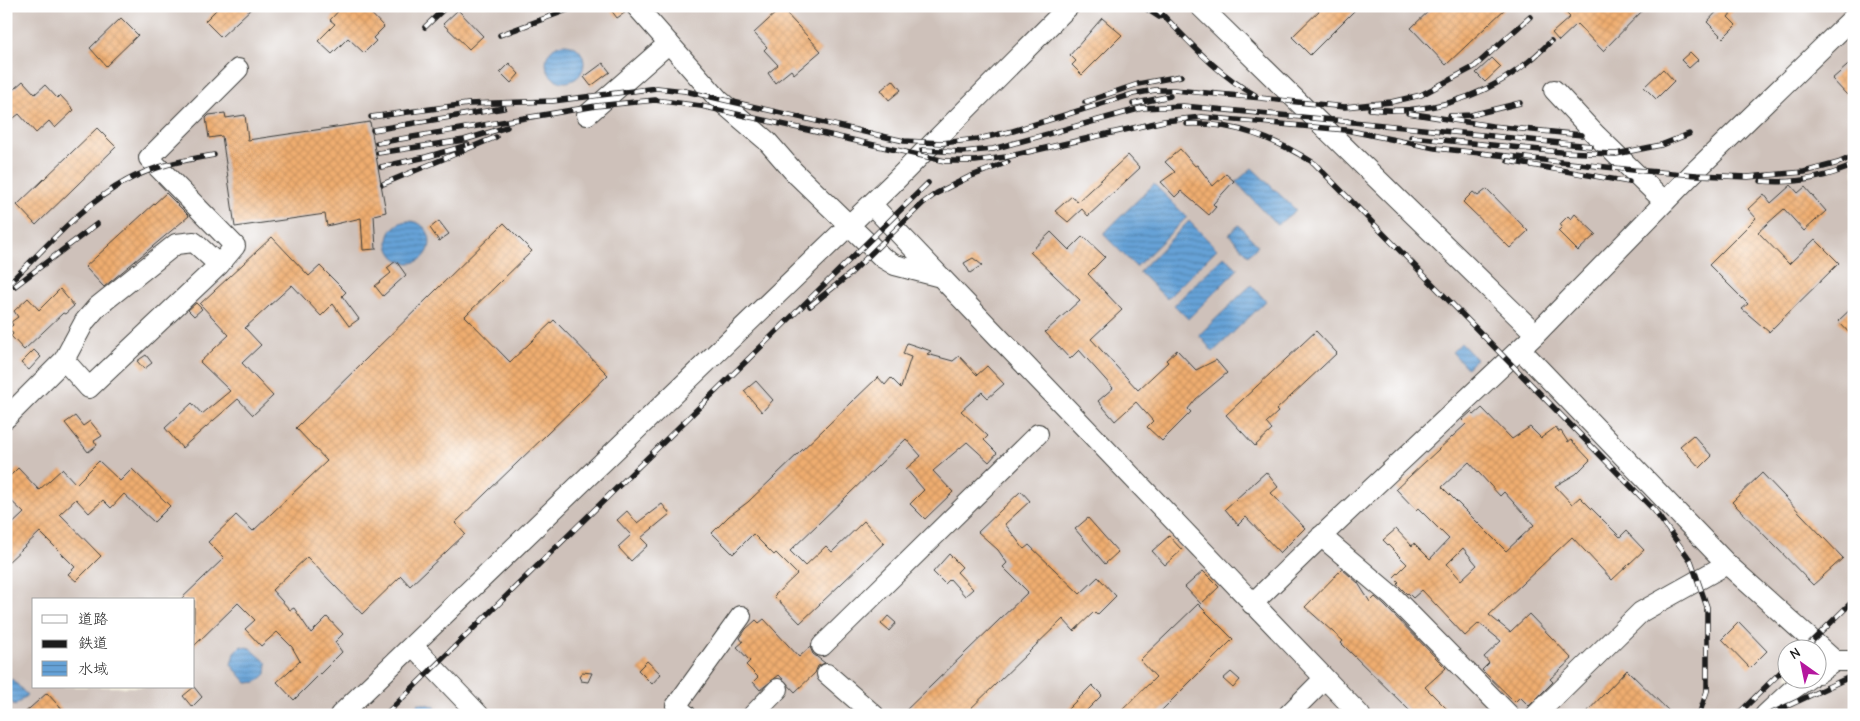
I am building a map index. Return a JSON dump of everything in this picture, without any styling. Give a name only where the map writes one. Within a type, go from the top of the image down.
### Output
[{"type":"street","points":[[636,6],[718,100],[767,141],[794,172],[889,262],[940,277]]},
{"type":"street","points":[[340,715],[871,204],[1069,6]]},
{"type":"street","points":[[1200,6],[1536,334]]},
{"type":"street","points":[[1252,604],[1321,536],[1536,334],[1665,202],[1854,17]]},
{"type":"street","points":[[587,114],[669,43]]},
{"type":"street","points":[[64,360],[89,388],[219,265],[235,246],[148,158],[238,69]]},
{"type":"street","points":[[1554,90],[1596,135],[1665,202]]},
{"type":"street","points":[[871,204],[1360,715]]},
{"type":"street","points":[[6,418],[64,360],[85,321],[97,307],[176,244],[194,242],[219,265]]},
{"type":"street","points":[[1520,349],[1727,564],[1844,661],[1828,668]]},
{"type":"street","points":[[822,646],[1038,434]]},
{"type":"street","points":[[1321,536],[1392,596],[1509,715]]},
{"type":"street","points":[[1536,715],[1641,612],[1727,564]]},
{"type":"street","points":[[686,715],[676,706],[740,616]]},
{"type":"street","points":[[413,646],[479,715]]},
{"type":"street","points":[[827,674],[874,715]]},
{"type":"street","points":[[1288,715],[1324,679]]},
{"type":"street","points":[[1765,715],[1794,688]]},
{"type":"street","points":[[753,715],[778,689]]},
{"type":"shaded area","points":[[6,6],[1854,6],[1854,715],[6,715]]},
{"type":"water","points":[[565,44],[578,50],[584,63],[578,76],[565,82],[552,76],[546,63],[552,50]]},
{"type":"water","points":[[1252,168],[1296,210],[1277,225],[1236,182]]},
{"type":"water","points":[[1154,184],[1187,217],[1136,267],[1103,234]]},
{"type":"water","points":[[405,221],[413,221],[424,227],[430,242],[424,257],[413,263],[405,263],[394,257],[388,246],[388,238],[394,227]]},
{"type":"water","points":[[1189,221],[1217,249],[1167,299],[1139,272]]},
{"type":"water","points":[[1239,225],[1258,246],[1248,255],[1229,234]]},
{"type":"water","points":[[1224,256],[1238,269],[1188,319],[1174,305]]},
{"type":"water","points":[[1251,285],[1266,301],[1213,352],[1199,335]]},
{"type":"water","points":[[1461,343],[1476,359],[1467,368],[1452,352]]},
{"type":"water","points":[[241,646],[250,648],[267,663],[266,674],[257,682],[247,683],[231,665],[234,653]]},
{"type":"water","points":[[12,679],[27,695],[15,706],[6,696],[6,684]]},
{"type":"water","points":[[419,703],[434,706],[441,715],[407,715]]},
{"type":"building","points":[[220,6],[254,6],[221,37],[205,21]]},
{"type":"building","points":[[343,6],[364,6],[384,27],[373,38],[376,41],[364,53],[348,38],[332,54],[318,41],[335,24],[330,20]]},
{"type":"building","points":[[608,6],[624,6],[626,12],[617,18]]},
{"type":"building","points":[[1324,6],[1359,6],[1310,55],[1292,37]]},
{"type":"building","points":[[1434,6],[1508,6],[1446,65],[1411,28]]},
{"type":"building","points":[[1559,6],[1647,6],[1603,51],[1577,24],[1559,41],[1552,33],[1570,17]]},
{"type":"building","points":[[1722,6],[1737,6],[1728,17],[1736,25],[1723,38],[1707,22]]},
{"type":"building","points":[[458,10],[483,36],[469,49],[443,24]]},
{"type":"building","points":[[779,10],[781,13],[784,11],[821,51],[794,74],[791,70],[775,83],[768,73],[778,65],[764,50],[767,47],[754,33]]},
{"type":"building","points":[[121,18],[138,35],[106,66],[90,48]]},
{"type":"building","points":[[1102,18],[1122,35],[1082,75],[1072,65],[1076,61],[1070,55]]},
{"type":"building","points":[[1690,52],[1698,60],[1689,68],[1681,60]]},
{"type":"building","points":[[1492,58],[1501,67],[1485,82],[1476,73]]},
{"type":"building","points":[[1854,60],[1854,89],[1847,95],[1832,79]]},
{"type":"building","points":[[509,63],[519,74],[511,83],[500,72]]},
{"type":"building","points":[[603,63],[610,72],[591,86],[584,77]]},
{"type":"building","points":[[1663,69],[1674,81],[1656,99],[1644,87]]},
{"type":"building","points":[[893,80],[901,90],[889,100],[881,90]]},
{"type":"building","points":[[23,81],[35,94],[45,85],[57,98],[60,95],[74,110],[55,128],[49,121],[36,133],[19,114],[6,124],[6,96]]},
{"type":"building","points":[[225,113],[226,118],[245,115],[248,140],[370,122],[386,212],[374,215],[376,249],[363,250],[361,218],[327,226],[325,214],[235,227],[222,136],[209,138],[206,118],[209,115]]},
{"type":"building","points":[[97,128],[116,147],[36,225],[17,205]]},
{"type":"building","points":[[1180,149],[1195,166],[1197,165],[1213,186],[1226,174],[1234,181],[1213,204],[1216,207],[1209,215],[1181,191],[1175,197],[1161,182],[1175,172],[1165,162]]},
{"type":"building","points":[[1128,155],[1140,168],[1088,216],[1082,209],[1068,222],[1055,211],[1072,196],[1077,202]]},
{"type":"building","points":[[1791,185],[1798,193],[1805,187],[1826,211],[1804,231],[1784,209],[1758,232],[1789,264],[1815,239],[1839,263],[1769,332],[1742,309],[1748,304],[1709,265],[1756,218],[1748,209],[1764,194],[1771,203]]},
{"type":"building","points":[[1487,189],[1528,231],[1510,248],[1463,202],[1473,192],[1478,196]]},
{"type":"building","points":[[166,193],[189,216],[104,287],[85,267]]},
{"type":"building","points":[[1575,214],[1596,234],[1578,251],[1558,231],[1562,227],[1560,224],[1568,216],[1571,219]]},
{"type":"building","points":[[439,221],[449,234],[439,241],[430,228]]},
{"type":"building","points":[[504,223],[532,251],[465,316],[510,362],[554,320],[608,375],[455,523],[465,534],[410,586],[401,576],[362,614],[307,557],[272,590],[290,610],[294,608],[311,633],[327,617],[343,634],[335,642],[342,652],[294,700],[277,682],[300,661],[292,647],[277,632],[261,646],[245,629],[255,620],[238,603],[195,645],[195,598],[182,598],[224,558],[208,542],[236,515],[253,531],[327,461],[296,428]]},
{"type":"building","points":[[1051,232],[1069,250],[1083,236],[1105,257],[1088,274],[1122,310],[1091,339],[1138,390],[1168,362],[1166,360],[1177,350],[1196,370],[1216,360],[1227,373],[1196,399],[1188,409],[1191,412],[1162,441],[1147,427],[1153,421],[1136,402],[1115,421],[1098,401],[1113,388],[1079,350],[1070,359],[1045,332],[1080,300],[1030,252]]},
{"type":"building","points":[[272,237],[309,276],[320,266],[346,292],[342,296],[359,319],[349,326],[333,304],[321,316],[292,285],[245,328],[261,345],[242,363],[273,396],[253,415],[238,399],[182,448],[165,428],[192,403],[202,414],[230,391],[200,362],[229,335],[200,304]]},
{"type":"building","points":[[973,258],[982,265],[970,273],[964,263]]},
{"type":"building","points":[[396,261],[406,275],[383,296],[375,286],[391,273],[387,268]]},
{"type":"building","points":[[60,289],[74,306],[65,314],[63,313],[24,350],[11,336],[13,334],[9,328],[13,325],[11,322],[18,317],[14,311],[28,298],[39,310]]},
{"type":"building","points":[[196,303],[202,309],[194,316],[188,310]]},
{"type":"building","points":[[1854,306],[1854,338],[1838,321]]},
{"type":"building","points":[[1316,331],[1337,353],[1276,410],[1278,412],[1266,423],[1272,430],[1255,446],[1226,415]]},
{"type":"building","points":[[907,343],[931,351],[927,354],[953,361],[959,356],[977,375],[987,366],[1004,384],[988,398],[982,392],[961,411],[988,436],[984,440],[997,453],[989,462],[967,442],[933,471],[953,492],[925,519],[910,504],[924,490],[906,469],[921,456],[906,439],[790,551],[805,566],[826,546],[832,552],[864,521],[884,543],[800,623],[774,596],[797,574],[753,534],[733,554],[712,533],[729,516],[748,502],[878,377],[885,385],[891,378],[901,388],[911,357],[903,354]]},
{"type":"building","points":[[34,350],[41,357],[29,370],[21,363]]},
{"type":"building","points":[[146,355],[152,363],[144,369],[137,361]]},
{"type":"building","points":[[756,381],[773,400],[762,412],[744,391]]},
{"type":"building","points":[[1482,408],[1512,439],[1530,427],[1541,438],[1556,427],[1568,442],[1571,440],[1590,460],[1576,474],[1555,486],[1572,504],[1580,497],[1620,537],[1626,531],[1644,550],[1612,580],[1572,537],[1489,615],[1510,632],[1529,614],[1572,659],[1550,679],[1553,682],[1529,706],[1520,697],[1515,702],[1482,670],[1489,663],[1484,657],[1501,641],[1479,623],[1465,636],[1422,590],[1413,598],[1407,594],[1397,584],[1399,582],[1394,577],[1407,564],[1383,540],[1396,529],[1412,546],[1414,543],[1430,559],[1449,539],[1418,508],[1416,510],[1396,489],[1466,424],[1462,420],[1471,412],[1474,415]],"holes":[[[1469,462],[1500,496],[1504,492],[1534,525],[1506,551],[1442,487]],[[1463,548],[1477,565],[1461,580],[1447,564]]]},
{"type":"building","points":[[75,416],[83,426],[90,421],[102,436],[94,441],[97,445],[88,452],[65,423]]},
{"type":"building","points":[[1693,435],[1712,456],[1700,468],[1680,446]]},
{"type":"building","points":[[99,461],[120,481],[132,469],[170,506],[154,522],[124,494],[111,508],[103,500],[89,513],[76,499],[60,514],[101,556],[76,581],[68,574],[75,567],[40,532],[6,564],[6,530],[24,513],[6,496],[6,480],[18,468],[39,490],[62,469],[76,484]]},
{"type":"building","points":[[1266,472],[1278,487],[1271,493],[1305,528],[1280,553],[1246,517],[1238,525],[1225,509]]},
{"type":"building","points":[[1762,473],[1843,558],[1813,585],[1732,502]]},
{"type":"building","points":[[1021,491],[1030,501],[1005,524],[1024,549],[1029,545],[1080,594],[1098,577],[1116,596],[1097,615],[1094,612],[1074,631],[1063,619],[964,715],[901,715],[1028,592],[1003,567],[1007,563],[998,550],[978,532]]},
{"type":"building","points":[[662,504],[670,514],[641,538],[648,545],[631,561],[618,547],[631,535],[617,520],[627,511],[637,523]]},
{"type":"building","points":[[1088,518],[1118,552],[1105,564],[1075,529]]},
{"type":"building","points":[[1169,536],[1182,550],[1165,565],[1152,551]]},
{"type":"building","points":[[949,554],[962,567],[957,572],[973,589],[965,596],[950,579],[945,584],[933,572]]},
{"type":"building","points":[[1342,569],[1358,583],[1370,602],[1375,597],[1446,668],[1425,687],[1453,715],[1414,715],[1341,643],[1343,641],[1305,607]]},
{"type":"building","points":[[1203,571],[1219,587],[1201,604],[1185,587]]},
{"type":"building","points":[[1198,604],[1233,639],[1157,715],[1117,715],[1156,677],[1140,660]]},
{"type":"building","points":[[888,616],[896,623],[889,631],[881,624]]},
{"type":"building","points":[[764,619],[799,657],[810,647],[813,654],[825,663],[818,666],[815,673],[795,692],[779,675],[760,690],[753,682],[758,677],[746,665],[750,661],[737,647],[743,642],[740,638],[746,629],[756,620],[759,623]]},
{"type":"building","points":[[1739,622],[1767,651],[1750,668],[1722,639]]},
{"type":"building","points":[[647,661],[661,674],[652,684],[638,670]]},
{"type":"building","points":[[1627,670],[1673,715],[1584,715]]},
{"type":"building","points":[[582,672],[592,673],[588,682],[581,681],[579,676]]},
{"type":"building","points":[[1231,672],[1240,680],[1233,688],[1223,679]]},
{"type":"building","points":[[1092,685],[1102,695],[1082,715],[1062,715]]},
{"type":"building","points":[[195,688],[202,697],[192,707],[183,696]]},
{"type":"building","points":[[47,693],[67,715],[22,715]]},
{"type":"railway","points":[[425,27],[447,6]]},
{"type":"railway","points":[[500,35],[578,6]]},
{"type":"railway","points":[[1142,6],[1159,17]]},
{"type":"railway","points":[[1154,6],[1214,66],[1255,95]]},
{"type":"railway","points":[[1260,98],[1345,107],[1391,102],[1421,95],[1474,67],[1530,17]]},
{"type":"railway","points":[[1370,109],[1396,110],[1421,108],[1445,104],[1468,96],[1512,74],[1551,41]]},
{"type":"railway","points":[[1085,102],[1138,84],[1181,76]]},
{"type":"railway","points":[[371,117],[468,104],[553,101],[657,88],[685,91],[904,141],[942,143],[978,139],[1013,131],[1133,94],[1155,90],[1262,98]]},
{"type":"railway","points":[[1133,104],[1170,96]]},
{"type":"railway","points":[[377,143],[596,106],[655,100],[701,106],[945,161],[975,161],[1006,157],[1164,121],[1202,117],[1346,130],[1435,148],[1633,170],[1697,175],[1748,177],[1804,172],[1838,163],[1854,156]]},
{"type":"railway","points":[[1450,116],[1471,115],[1520,103]]},
{"type":"railway","points":[[922,150],[962,152],[993,149],[1142,108],[1183,106],[1333,120]]},
{"type":"railway","points":[[373,130],[504,108]]},
{"type":"railway","points":[[1408,113],[1492,126],[1582,135]]},
{"type":"railway","points":[[1348,121],[1333,120],[1591,146]]},
{"type":"railway","points":[[1187,124],[1204,124],[1238,129],[1284,146],[1314,163],[1654,510],[1691,561],[1707,607],[1707,691],[1699,715]]},
{"type":"railway","points":[[378,153],[464,140],[507,127]]},
{"type":"railway","points":[[1411,137],[1561,152],[1616,154],[1661,145],[1689,134]]},
{"type":"railway","points":[[383,184],[496,137]]},
{"type":"railway","points":[[381,167],[468,145]]},
{"type":"railway","points":[[6,286],[63,229],[109,191],[136,176],[158,168],[180,161],[214,155]]},
{"type":"railway","points":[[1508,161],[1629,182]]},
{"type":"railway","points":[[810,306],[850,274],[923,203],[937,193],[969,177],[1008,162]]},
{"type":"railway","points":[[1761,181],[1785,182],[1809,179],[1854,165]]},
{"type":"railway","points":[[385,715],[928,183]]},
{"type":"railway","points":[[15,286],[97,224]]},
{"type":"railway","points":[[1815,638],[1854,600]]},
{"type":"railway","points":[[1737,715],[1778,675]]},
{"type":"railway","points":[[1768,715],[1854,675]]}]
